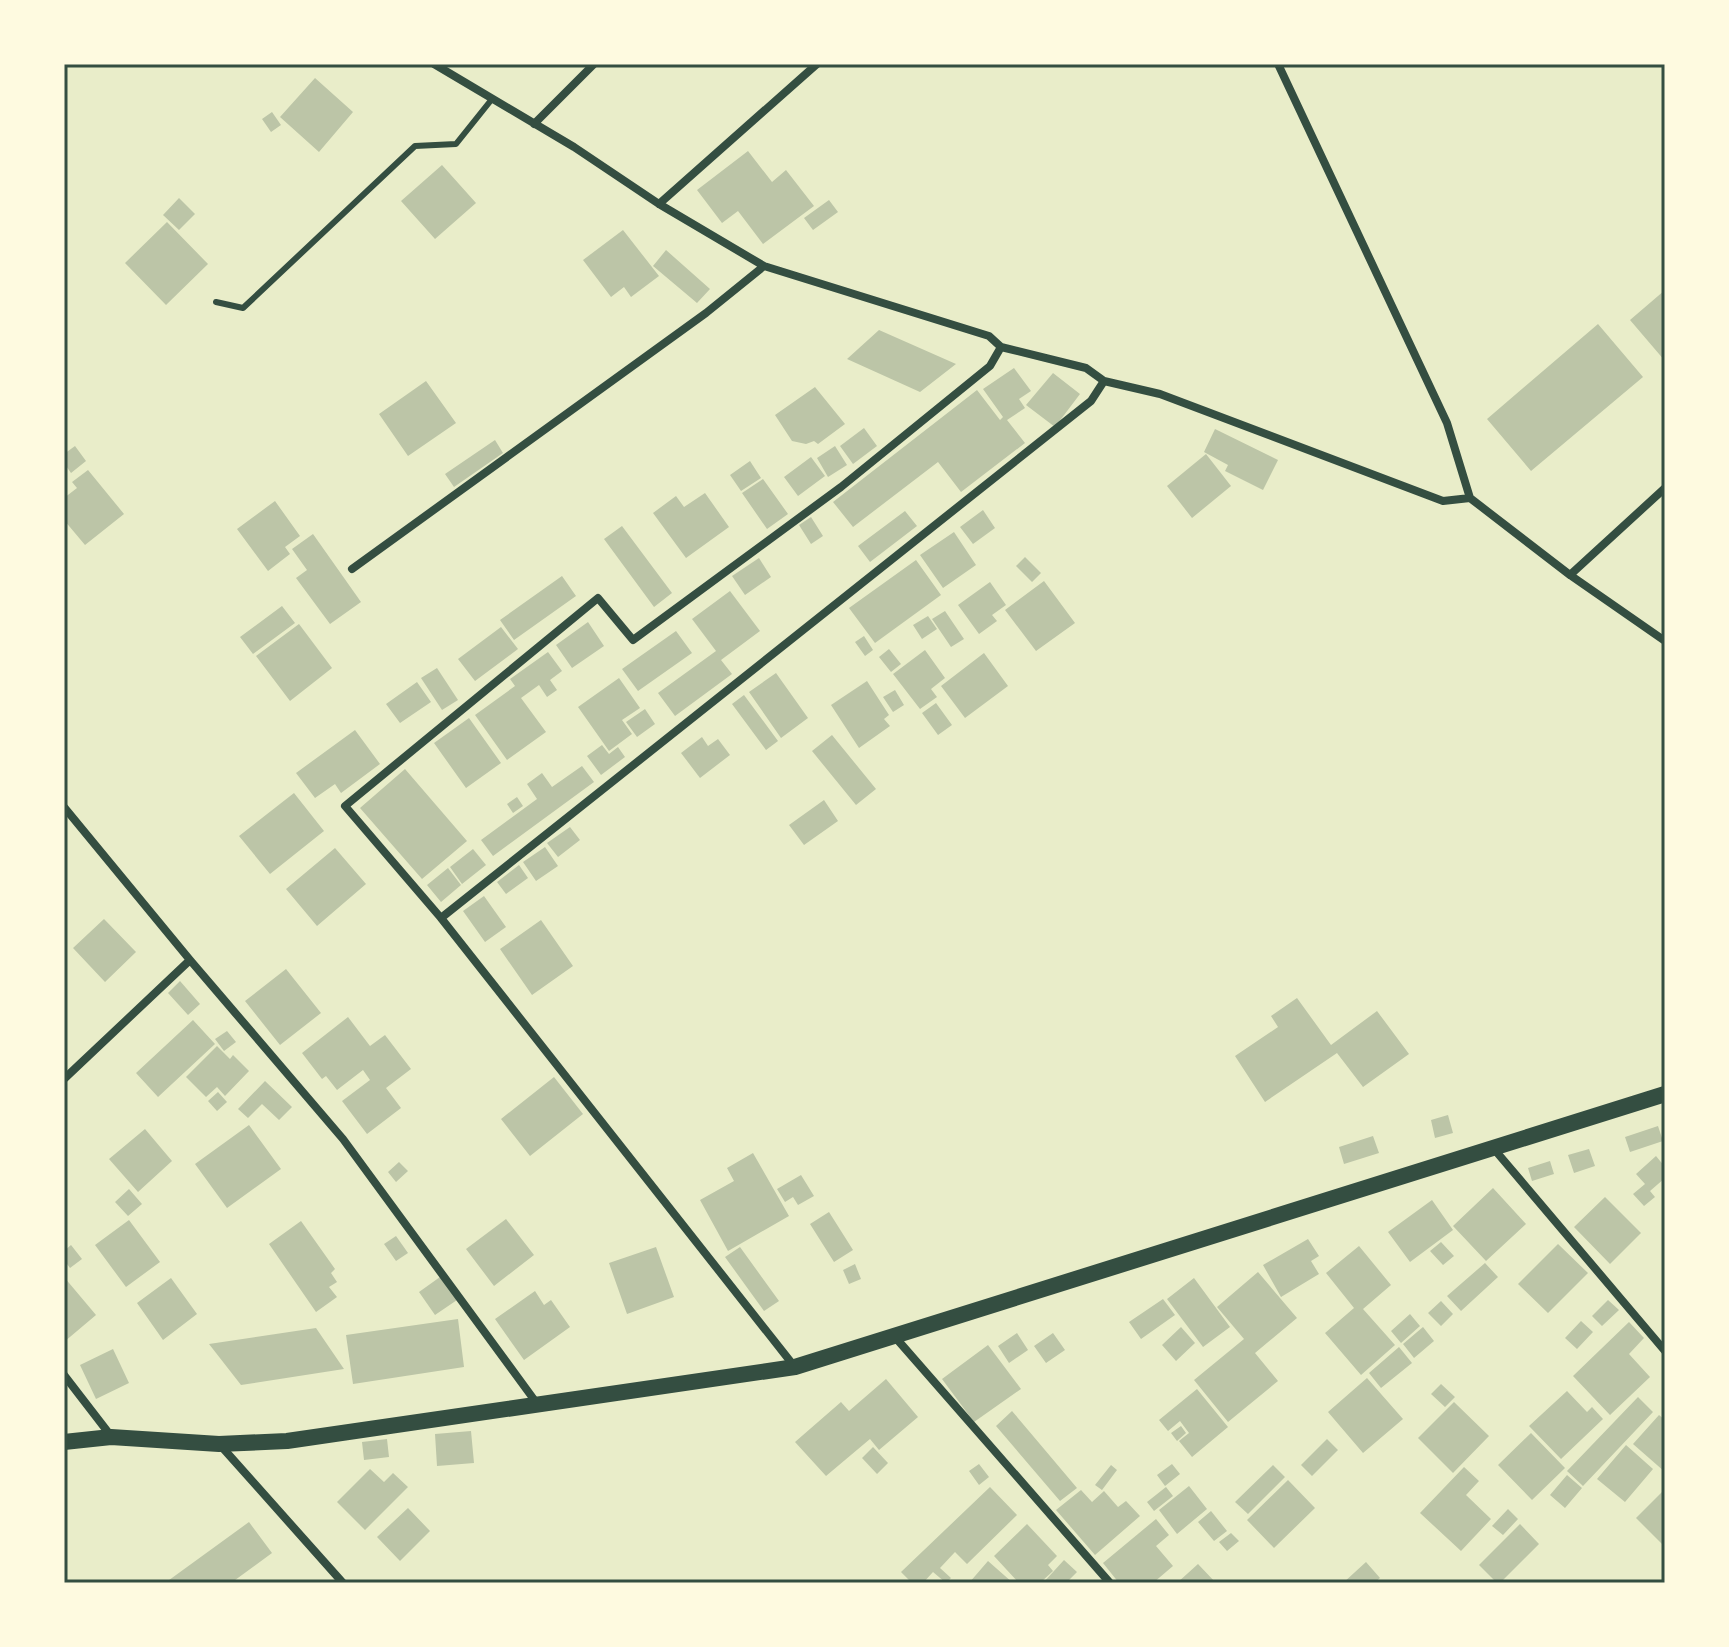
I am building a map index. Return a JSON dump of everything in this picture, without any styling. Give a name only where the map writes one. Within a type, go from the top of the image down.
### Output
[{"type":"main road","points":[[64,1442],[111,1437],[219,1444],[287,1441],[795,1367],[1665,1094]]},
{"type":"street","points":[[434,64],[764,266],[989,336],[1001,347],[1086,368],[1104,381],[1160,394],[1443,501],[1470,498]]},
{"type":"street","points":[[534,124],[594,64]]},
{"type":"street","points":[[659,204],[817,64]]},
{"type":"street","points":[[1278,64],[1447,423],[1470,498],[1570,575],[1665,641]]},
{"type":"street","points":[[352,569],[706,313],[764,266]]},
{"type":"street","points":[[795,1367],[441,918],[345,806],[598,598],[633,640],[841,487],[990,366],[1001,347]]},
{"type":"street","points":[[441,918],[1091,401],[1104,381]]},
{"type":"street","points":[[1570,575],[1665,488]]},
{"type":"street","points":[[64,807],[343,1139],[539,1406]]},
{"type":"street","points":[[64,1079],[190,960]]},
{"type":"street","points":[[1494,1148],[1665,1351]]},
{"type":"street","points":[[895,1337],[1110,1583]]},
{"type":"street","points":[[64,1375],[111,1437]]},
{"type":"street","points":[[219,1444],[343,1583]]},
{"type":"lane","points":[[216,302],[243,308],[415,146],[456,144],[492,99]]},
{"type":"building","points":[[315,78],[353,112],[319,152],[280,117]]},
{"type":"building","points":[[272,112],[281,125],[271,132],[262,119]]},
{"type":"building","points":[[748,151],[772,182],[786,170],[814,206],[763,244],[738,211],[722,223],[697,190]]},
{"type":"building","points":[[442,165],[476,203],[435,239],[401,201]]},
{"type":"building","points":[[179,198],[195,214],[179,230],[163,215]]},
{"type":"building","points":[[829,200],[838,212],[813,230],[804,218]]},
{"type":"building","points":[[167,222],[208,264],[166,305],[125,263]]},
{"type":"building","points":[[623,230],[659,276],[631,297],[624,287],[611,297],[583,260]]},
{"type":"building","points":[[666,250],[710,289],[697,303],[653,266]]},
{"type":"building","points":[[1665,290],[1665,361],[1630,320]]},
{"type":"building","points":[[1598,324],[1643,377],[1531,471],[1487,419]]},
{"type":"building","points":[[879,330],[956,364],[920,392],[847,359]]},
{"type":"building","points":[[1014,368],[1031,391],[1019,399],[1025,408],[1007,420],[1025,443],[961,492],[938,462],[853,527],[833,502],[977,390],[1000,420],[1003,417],[983,389]]},
{"type":"building","points":[[1053,373],[1080,394],[1055,427],[1026,405]]},
{"type":"building","points":[[426,381],[456,423],[408,456],[379,414]]},
{"type":"building","points":[[815,387],[845,424],[818,444],[814,441],[806,444],[792,441],[775,415]]},
{"type":"building","points":[[864,428],[877,446],[853,464],[840,446]]},
{"type":"building","points":[[1215,429],[1278,460],[1263,490],[1225,471],[1228,465],[1204,452]]},
{"type":"building","points":[[495,440],[503,453],[454,487],[445,474]]},
{"type":"building","points":[[75,446],[86,461],[71,473],[64,463],[64,454]]},
{"type":"building","points":[[835,446],[847,465],[828,477],[817,458]]},
{"type":"building","points":[[1206,454],[1231,486],[1192,518],[1167,486]]},
{"type":"building","points":[[811,457],[825,476],[798,496],[784,477]]},
{"type":"building","points":[[750,461],[761,478],[741,491],[730,475]]},
{"type":"building","points":[[88,470],[124,514],[85,545],[64,520],[64,498],[77,488],[72,482]]},
{"type":"building","points":[[763,479],[788,514],[767,529],[742,493]]},
{"type":"building","points":[[705,493],[729,527],[686,558],[653,513],[676,496],[684,507]]},
{"type":"building","points":[[275,501],[300,536],[285,547],[290,554],[268,571],[237,529]]},
{"type":"building","points":[[983,510],[995,528],[973,544],[960,527]]},
{"type":"building","points":[[905,511],[917,526],[870,562],[858,546]]},
{"type":"building","points":[[811,517],[823,536],[811,544],[799,525]]},
{"type":"building","points":[[622,526],[672,593],[654,607],[604,539]]},
{"type":"building","points":[[954,532],[976,565],[943,588],[920,555]]},
{"type":"building","points":[[313,534],[361,602],[330,624],[296,578],[307,570],[292,549]]},
{"type":"building","points":[[1025,557],[1041,573],[1032,582],[1016,566]]},
{"type":"building","points":[[759,558],[771,577],[745,595],[732,576]]},
{"type":"building","points":[[916,560],[941,595],[875,643],[849,608]]},
{"type":"building","points":[[562,576],[576,596],[514,640],[500,620]]},
{"type":"building","points":[[1044,581],[1075,623],[1036,651],[1005,610]]},
{"type":"building","points":[[990,582],[1006,605],[992,615],[997,621],[979,634],[958,605]]},
{"type":"building","points":[[730,591],[760,631],[721,660],[732,674],[675,716],[658,693],[716,651],[692,619]]},
{"type":"building","points":[[282,606],[295,623],[253,654],[240,637]]},
{"type":"building","points":[[945,611],[964,639],[951,647],[932,619]]},
{"type":"building","points":[[928,616],[937,629],[922,639],[913,625]]},
{"type":"building","points":[[588,622],[604,646],[572,668],[556,645]]},
{"type":"building","points":[[299,624],[332,668],[290,701],[256,656]]},
{"type":"building","points":[[501,627],[518,649],[475,681],[458,659]]},
{"type":"building","points":[[676,631],[692,653],[638,691],[622,669]]},
{"type":"building","points":[[864,636],[873,650],[865,656],[855,642]]},
{"type":"building","points":[[889,649],[901,664],[891,672],[879,657]]},
{"type":"building","points":[[925,650],[945,678],[931,689],[937,697],[920,709],[893,674]]},
{"type":"building","points":[[548,652],[562,671],[550,680],[557,690],[547,697],[539,685],[521,698],[546,732],[507,760],[475,715],[515,686],[510,679]]},
{"type":"building","points":[[984,653],[1008,686],[965,718],[941,686]]},
{"type":"building","points":[[437,668],[458,700],[442,710],[421,678]]},
{"type":"building","points":[[776,673],[808,718],[781,738],[749,692]]},
{"type":"building","points":[[619,678],[640,708],[622,720],[632,734],[609,751],[578,707]]},
{"type":"building","points":[[867,681],[889,715],[884,719],[890,726],[859,748],[831,705]]},
{"type":"building","points":[[417,682],[431,702],[400,723],[386,704]]},
{"type":"building","points":[[895,690],[904,705],[893,712],[883,697]]},
{"type":"building","points":[[744,695],[778,741],[766,750],[732,704]]},
{"type":"building","points":[[936,703],[952,725],[938,735],[922,713]]},
{"type":"building","points":[[645,709],[655,724],[637,737],[626,722]]},
{"type":"building","points":[[469,718],[501,763],[466,788],[434,743]]},
{"type":"building","points":[[355,730],[380,764],[341,793],[335,784],[315,798],[296,773]]},
{"type":"building","points":[[832,735],[876,789],[856,805],[812,751]]},
{"type":"building","points":[[702,737],[708,746],[718,739],[730,755],[700,778],[681,753]]},
{"type":"building","points":[[602,745],[609,754],[618,747],[625,757],[601,775],[587,756]]},
{"type":"building","points":[[582,766],[594,782],[493,856],[481,840],[537,799],[527,784],[542,773],[552,787]]},
{"type":"building","points":[[405,769],[467,841],[422,879],[360,808]]},
{"type":"building","points":[[294,793],[324,831],[270,874],[239,836]]},
{"type":"building","points":[[517,797],[523,806],[513,813],[507,804]]},
{"type":"building","points":[[824,800],[838,821],[804,845],[789,825]]},
{"type":"building","points":[[570,827],[580,840],[558,857],[547,843]]},
{"type":"building","points":[[545,847],[558,866],[536,881],[523,862]]},
{"type":"building","points":[[335,848],[366,884],[317,926],[286,889]]},
{"type":"building","points":[[473,849],[486,865],[462,884],[450,867]]},
{"type":"building","points":[[519,865],[528,878],[506,894],[497,882]]},
{"type":"building","points":[[448,868],[461,885],[441,902],[427,885]]},
{"type":"building","points":[[484,896],[506,927],[485,942],[463,911]]},
{"type":"building","points":[[104,919],[136,952],[105,982],[73,948]]},
{"type":"building","points":[[541,920],[573,966],[532,995],[500,949]]},
{"type":"building","points":[[286,969],[321,1013],[280,1045],[245,1001]]},
{"type":"building","points":[[180,981],[200,1004],[188,1015],[168,993]]},
{"type":"building","points":[[1297,998],[1331,1045],[1377,1011],[1409,1054],[1363,1087],[1337,1053],[1265,1102],[1235,1056],[1278,1027],[1271,1016]]},
{"type":"building","points":[[348,1017],[370,1046],[385,1035],[411,1069],[386,1088],[401,1108],[367,1134],[342,1101],[370,1080],[363,1070],[337,1090],[326,1076],[322,1079],[302,1053]]},
{"type":"building","points":[[193,1020],[215,1044],[158,1097],[136,1073]]},
{"type":"building","points":[[227,1031],[236,1042],[224,1051],[215,1039]]},
{"type":"building","points":[[217,1046],[230,1059],[233,1055],[249,1071],[225,1096],[217,1087],[206,1097],[186,1077]]},
{"type":"building","points":[[554,1077],[583,1114],[530,1156],[501,1119]]},
{"type":"building","points":[[265,1081],[292,1107],[279,1120],[262,1104],[248,1118],[238,1109]]},
{"type":"building","points":[[218,1092],[227,1102],[217,1111],[208,1101]]},
{"type":"building","points":[[1448,1115],[1453,1133],[1435,1138],[1431,1120]]},
{"type":"building","points":[[249,1125],[281,1169],[227,1208],[195,1164]]},
{"type":"building","points":[[1658,1126],[1663,1141],[1630,1152],[1625,1137]]},
{"type":"building","points":[[145,1129],[172,1161],[138,1192],[109,1159]]},
{"type":"building","points":[[1373,1136],[1379,1153],[1344,1164],[1339,1147]]},
{"type":"building","points":[[1589,1149],[1595,1166],[1574,1173],[1568,1155]]},
{"type":"building","points":[[753,1153],[789,1216],[728,1251],[700,1200],[734,1181],[727,1168]]},
{"type":"building","points":[[1656,1156],[1665,1167],[1665,1178],[1650,1191],[1655,1197],[1644,1206],[1633,1194],[1645,1184],[1636,1174]]},
{"type":"building","points":[[1550,1161],[1554,1174],[1532,1181],[1528,1168]]},
{"type":"building","points":[[399,1162],[408,1171],[396,1182],[388,1172]]},
{"type":"building","points":[[801,1175],[814,1196],[798,1205],[793,1197],[785,1202],[777,1189]]},
{"type":"building","points":[[1493,1188],[1526,1224],[1486,1261],[1453,1226]]},
{"type":"building","points":[[129,1189],[142,1204],[128,1216],[115,1202]]},
{"type":"building","points":[[1605,1197],[1641,1233],[1610,1264],[1574,1227]]},
{"type":"building","points":[[1432,1200],[1453,1230],[1410,1262],[1388,1232]]},
{"type":"building","points":[[829,1212],[853,1250],[834,1262],[810,1224]]},
{"type":"building","points":[[506,1219],[534,1255],[494,1286],[466,1249]]},
{"type":"building","points":[[129,1220],[160,1262],[126,1287],[95,1245]]},
{"type":"building","points":[[301,1221],[335,1269],[331,1273],[337,1282],[329,1287],[337,1297],[316,1312],[269,1244]]},
{"type":"building","points":[[396,1236],[408,1253],[396,1261],[384,1244]]},
{"type":"building","points":[[1308,1239],[1319,1256],[1311,1261],[1319,1274],[1281,1297],[1263,1265]]},
{"type":"building","points":[[1441,1242],[1454,1256],[1443,1265],[1430,1251]]},
{"type":"building","points":[[1558,1244],[1588,1273],[1548,1313],[1518,1284]]},
{"type":"building","points":[[71,1245],[82,1259],[70,1268],[64,1260],[64,1251]]},
{"type":"building","points":[[1359,1246],[1391,1285],[1363,1309],[1395,1345],[1361,1375],[1325,1333],[1354,1308],[1326,1273]]},
{"type":"building","points":[[656,1247],[674,1297],[627,1314],[609,1263]]},
{"type":"building","points":[[740,1247],[779,1301],[764,1311],[725,1257]]},
{"type":"building","points":[[1485,1263],[1498,1277],[1461,1311],[1447,1296]]},
{"type":"building","points":[[855,1264],[861,1279],[849,1284],[843,1270]]},
{"type":"building","points":[[1258,1272],[1297,1318],[1255,1353],[1278,1381],[1228,1422],[1194,1380],[1244,1339],[1217,1307]]},
{"type":"building","points":[[64,1277],[96,1315],[64,1342]]},
{"type":"building","points":[[440,1277],[457,1300],[435,1315],[419,1292]]},
{"type":"building","points":[[171,1278],[197,1314],[163,1340],[137,1303]]},
{"type":"building","points":[[1194,1278],[1230,1327],[1203,1347],[1167,1299]]},
{"type":"building","points":[[535,1291],[544,1305],[551,1300],[570,1327],[524,1360],[495,1319]]},
{"type":"building","points":[[1163,1299],[1175,1315],[1141,1339],[1129,1322]]},
{"type":"building","points":[[1608,1300],[1619,1310],[1602,1326],[1592,1316]]},
{"type":"building","points":[[1441,1301],[1453,1314],[1441,1326],[1428,1313]]},
{"type":"building","points":[[1410,1314],[1420,1326],[1401,1343],[1391,1331]]},
{"type":"building","points":[[458,1319],[464,1367],[353,1384],[346,1335]]},
{"type":"building","points":[[1581,1321],[1593,1332],[1577,1349],[1565,1338]]},
{"type":"building","points":[[1629,1322],[1644,1338],[1629,1354],[1650,1377],[1610,1415],[1573,1376]]},
{"type":"building","points":[[1181,1327],[1195,1343],[1176,1361],[1162,1345]]},
{"type":"building","points":[[1423,1327],[1434,1341],[1414,1358],[1403,1344]]},
{"type":"building","points":[[316,1328],[344,1369],[241,1385],[209,1344]]},
{"type":"building","points":[[1017,1333],[1028,1350],[1009,1363],[998,1346]]},
{"type":"building","points":[[1053,1333],[1065,1350],[1046,1363],[1034,1346]]},
{"type":"building","points":[[988,1345],[1021,1389],[974,1422],[942,1379]]},
{"type":"building","points":[[1399,1347],[1412,1363],[1381,1388],[1369,1373]]},
{"type":"building","points":[[113,1349],[129,1383],[96,1399],[80,1365]]},
{"type":"building","points":[[1367,1378],[1403,1419],[1363,1453],[1328,1412]]},
{"type":"building","points":[[886,1379],[918,1417],[879,1450],[870,1439],[826,1476],[795,1442],[841,1402],[849,1411]]},
{"type":"building","points":[[1441,1384],[1455,1397],[1445,1407],[1431,1394]]},
{"type":"building","points":[[1197,1389],[1228,1427],[1192,1457],[1179,1441],[1189,1433],[1180,1421],[1168,1431],[1159,1420]]},
{"type":"building","points":[[1567,1391],[1587,1412],[1592,1407],[1603,1419],[1561,1459],[1529,1426]]},
{"type":"building","points":[[1638,1397],[1653,1412],[1583,1486],[1567,1471]]},
{"type":"building","points":[[1454,1402],[1489,1436],[1453,1473],[1418,1438]]},
{"type":"building","points":[[1012,1411],[1077,1488],[1060,1501],[996,1426]]},
{"type":"building","points":[[1659,1415],[1665,1420],[1665,1472],[1633,1444]]},
{"type":"building","points":[[1181,1426],[1186,1433],[1177,1441],[1171,1433]]},
{"type":"building","points":[[471,1431],[474,1463],[437,1466],[435,1434]]},
{"type":"building","points":[[1531,1433],[1565,1468],[1532,1500],[1498,1465]]},
{"type":"building","points":[[387,1439],[389,1457],[364,1460],[362,1442]]},
{"type":"building","points":[[1327,1439],[1338,1450],[1312,1476],[1301,1465]]},
{"type":"building","points":[[1626,1445],[1653,1469],[1625,1502],[1597,1479]]},
{"type":"building","points":[[873,1447],[888,1463],[877,1474],[862,1458]]},
{"type":"building","points":[[979,1464],[989,1477],[979,1485],[969,1471]]},
{"type":"building","points":[[1172,1464],[1180,1474],[1165,1486],[1157,1475]]},
{"type":"building","points":[[1111,1465],[1117,1470],[1102,1490],[1095,1485]]},
{"type":"building","points":[[1273,1465],[1285,1477],[1248,1514],[1235,1502]]},
{"type":"building","points":[[1464,1467],[1479,1481],[1466,1495],[1491,1519],[1461,1551],[1420,1513]]},
{"type":"building","points":[[370,1469],[384,1482],[393,1473],[408,1487],[365,1530],[337,1502]]},
{"type":"building","points":[[1567,1475],[1582,1488],[1565,1508],[1550,1495]]},
{"type":"building","points":[[1288,1480],[1315,1508],[1274,1548],[1247,1520]]},
{"type":"building","points":[[1189,1486],[1207,1509],[1177,1534],[1159,1510]]},
{"type":"building","points":[[990,1487],[1017,1515],[967,1564],[955,1552],[940,1568],[951,1578],[946,1583],[933,1572],[923,1583],[912,1583],[901,1572]]},
{"type":"building","points":[[1166,1487],[1173,1496],[1154,1511],[1147,1502]]},
{"type":"building","points":[[1665,1489],[1665,1547],[1636,1518]]},
{"type":"building","points":[[1081,1490],[1092,1502],[1104,1491],[1118,1507],[1126,1501],[1140,1516],[1095,1555],[1056,1510]]},
{"type":"building","points":[[408,1508],[430,1531],[400,1561],[377,1537]]},
{"type":"building","points":[[1508,1509],[1518,1519],[1503,1535],[1492,1526]]},
{"type":"building","points":[[1211,1511],[1227,1531],[1214,1541],[1198,1522]]},
{"type":"building","points":[[1156,1519],[1169,1535],[1156,1546],[1173,1566],[1153,1583],[1119,1583],[1103,1563]]},
{"type":"building","points":[[249,1522],[272,1553],[231,1583],[165,1583]]},
{"type":"building","points":[[1027,1524],[1057,1556],[1048,1565],[1053,1571],[1040,1583],[1019,1583],[994,1556]]},
{"type":"building","points":[[1520,1524],[1539,1544],[1497,1583],[1479,1565]]},
{"type":"building","points":[[1231,1533],[1239,1541],[1227,1551],[1219,1542]]},
{"type":"building","points":[[1064,1560],[1077,1572],[1066,1583],[1043,1583]]},
{"type":"building","points":[[988,1561],[1013,1583],[969,1583]]},
{"type":"building","points":[[1366,1562],[1380,1578],[1374,1583],[1343,1583]]},
{"type":"building","points":[[1198,1564],[1216,1583],[1177,1583]]}]
